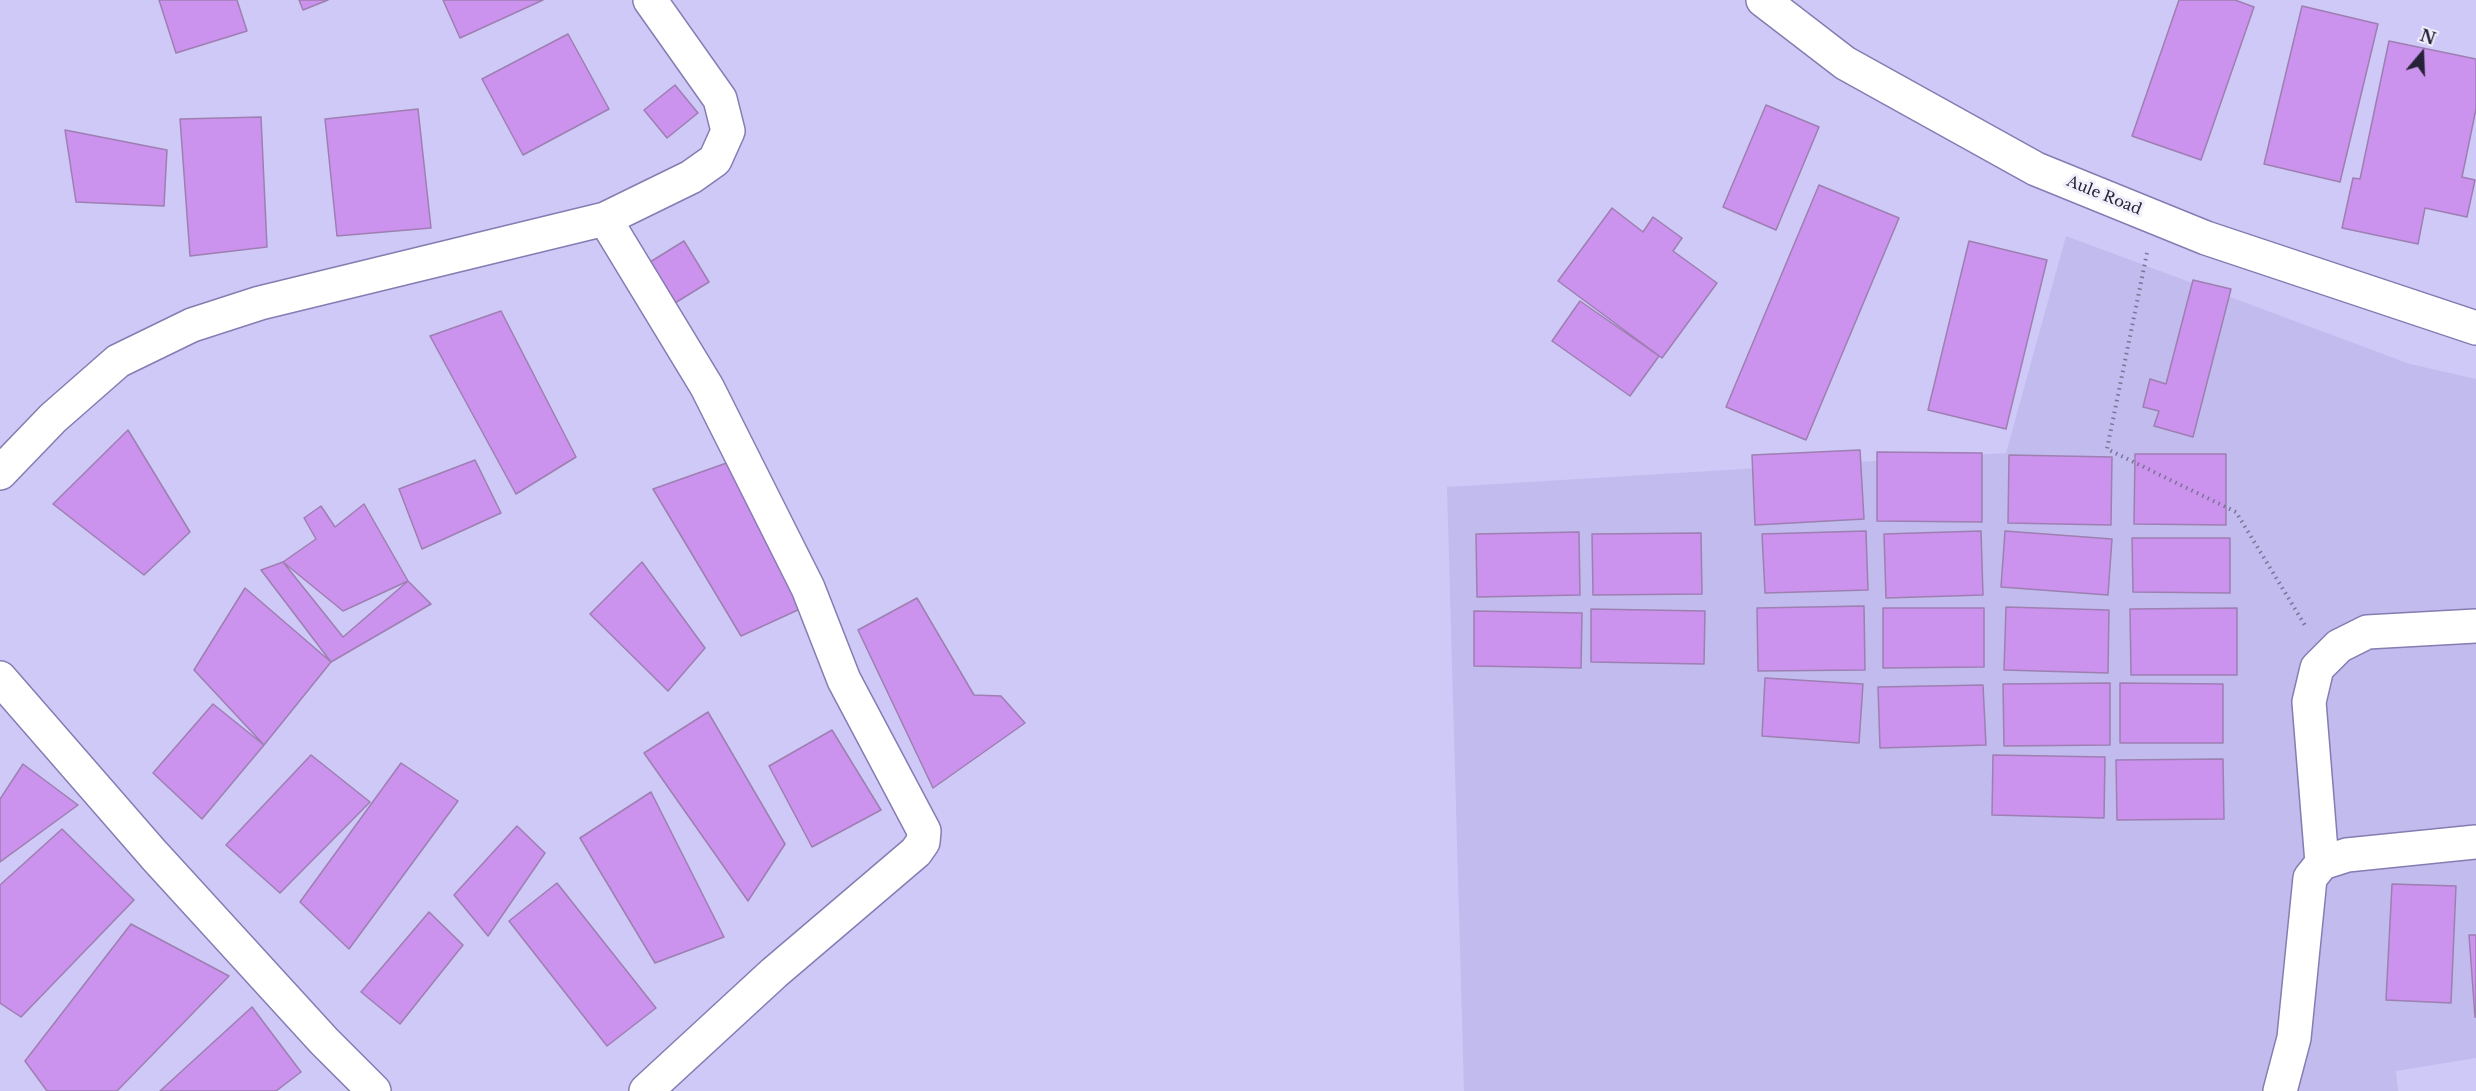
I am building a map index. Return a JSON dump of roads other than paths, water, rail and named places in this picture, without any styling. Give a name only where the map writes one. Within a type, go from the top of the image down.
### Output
[{"type":"street","points":[[0,473],[53,418],[118,361],[192,325],[260,303],[605,219],[691,177],[714,160],[728,131],[720,99],[650,0]]},
{"type":"street","name":"Aule Road","points":[[1763,0],[1845,63],[2036,169],[2206,238],[2476,328]]},
{"type":"street","points":[[605,219],[707,387],[808,588],[844,680],[924,831],[923,842],[916,852],[774,973],[646,1091]]},
{"type":"street","points":[[2322,863],[2308,702],[2317,668],[2339,646],[2367,632],[2476,626]]},
{"type":"street","points":[[0,678],[154,855],[324,1041],[374,1091]]},
{"type":"street","points":[[2280,1091],[2294,1038],[2310,878],[2322,863],[2347,855],[2476,842]]}]
